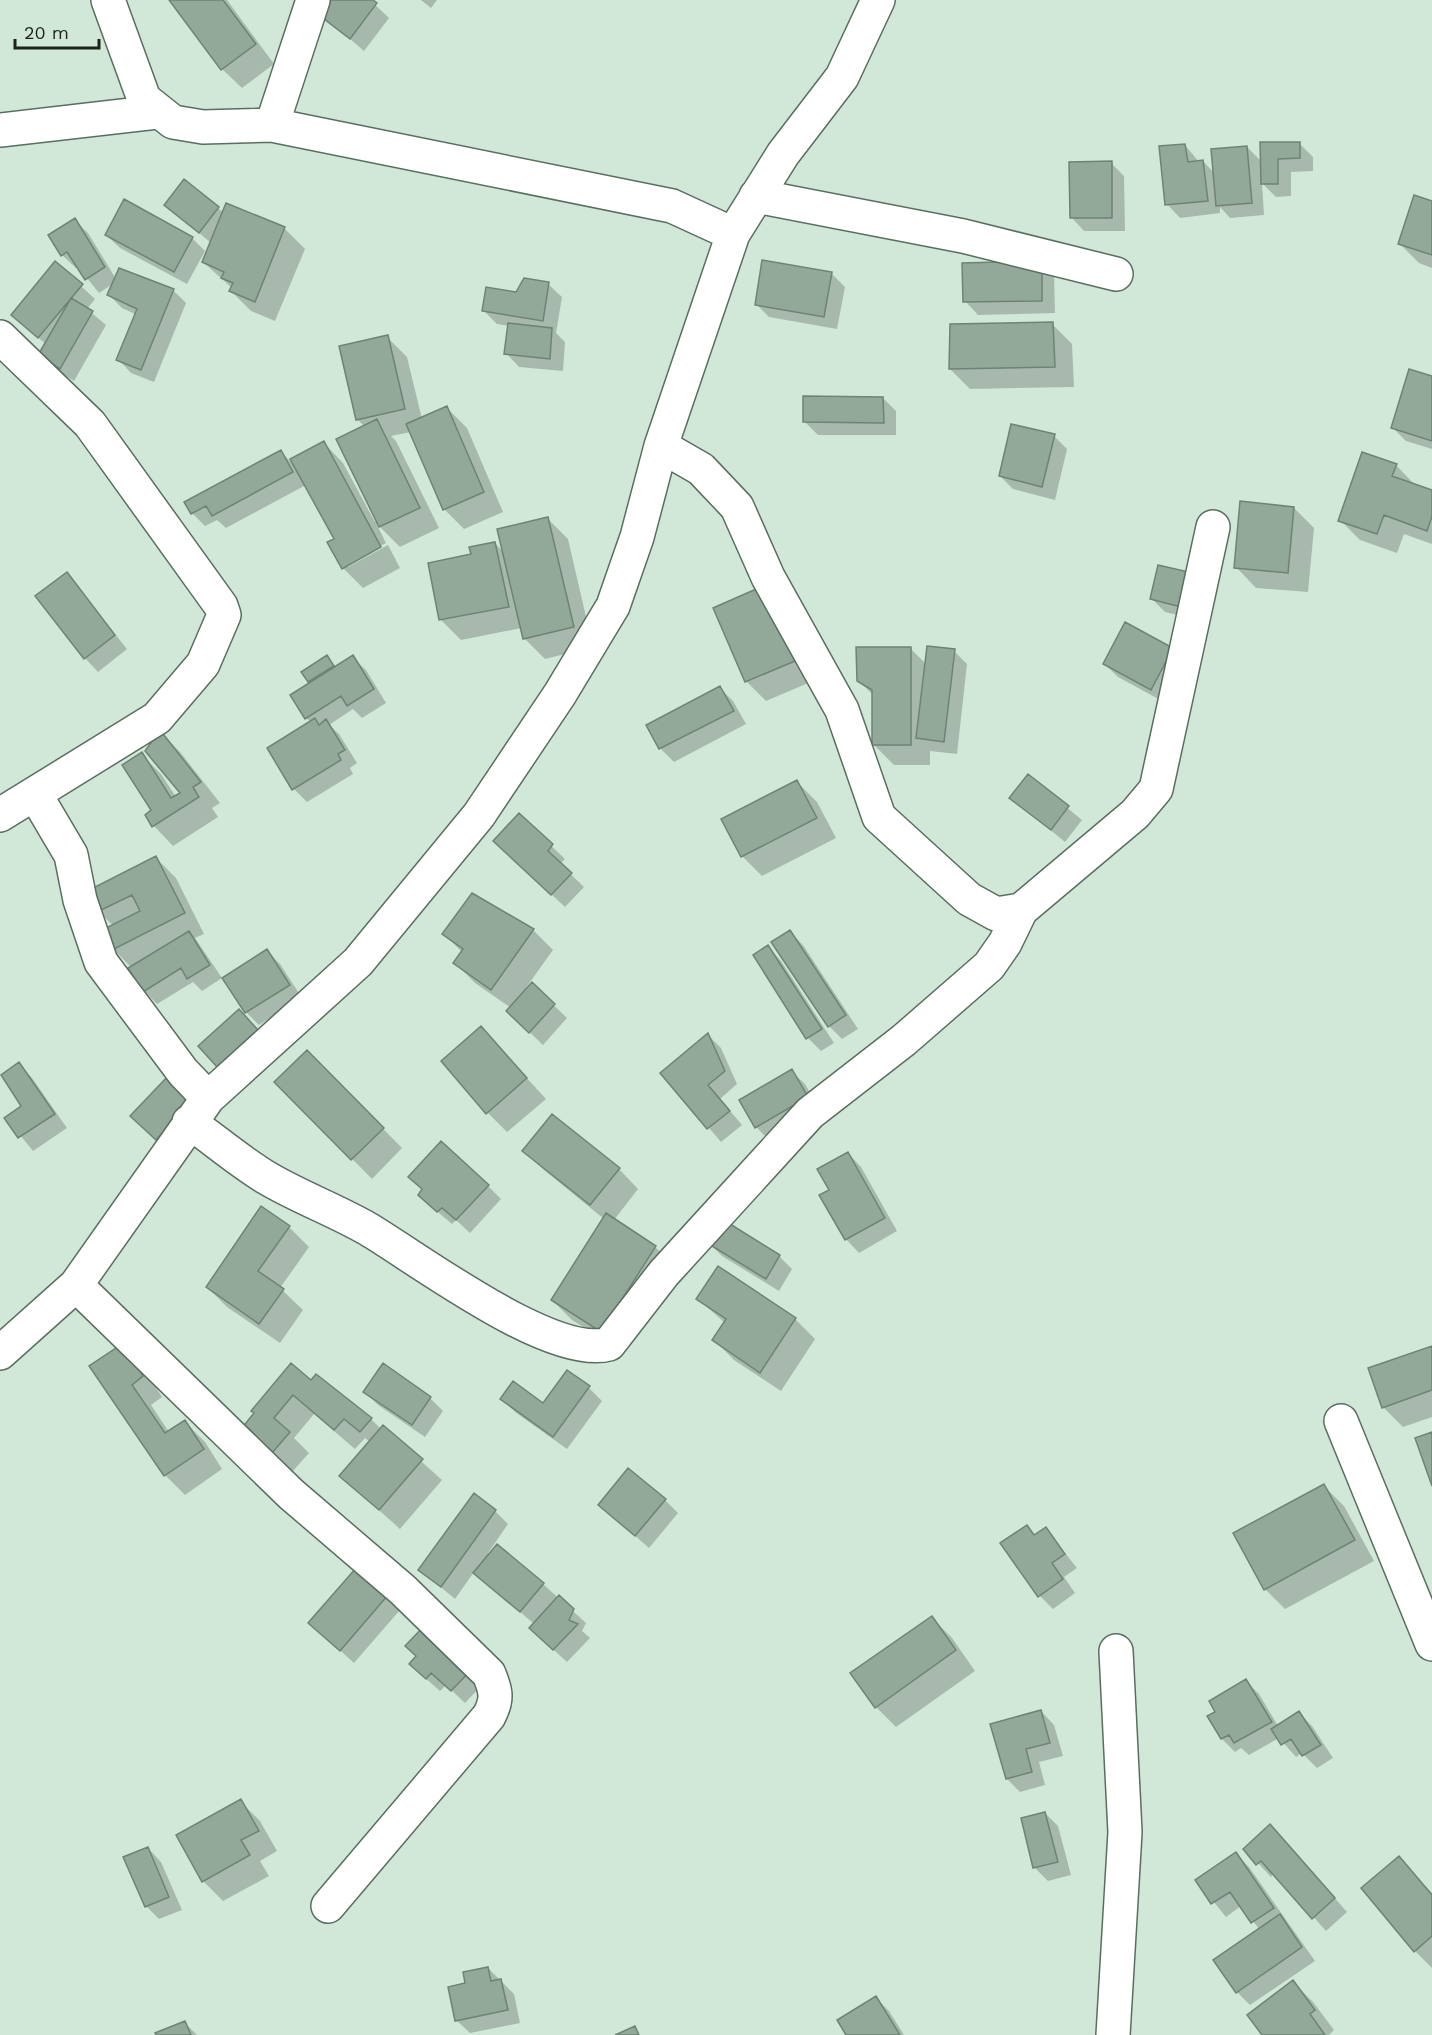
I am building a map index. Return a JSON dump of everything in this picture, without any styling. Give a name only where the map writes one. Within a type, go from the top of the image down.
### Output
[{"type":"street","points":[[108,0],[144,99],[157,112],[173,122],[203,127],[272,125],[672,206],[733,234]]},
{"type":"street","points":[[272,125],[314,0]]},
{"type":"street","points":[[0,1353],[76,1285],[199,1110],[358,962],[479,815],[560,694],[613,606],[637,537],[661,446],[733,234],[783,154],[842,77],[878,0]]},
{"type":"street","points":[[0,130],[157,112]]},
{"type":"street","points":[[756,196],[963,236],[1116,274]]},
{"type":"street","points":[[0,337],[90,424],[221,606],[224,615],[203,664],[157,718],[0,815]]},
{"type":"street","points":[[661,446],[701,469],[737,507],[768,577],[842,710],[879,817],[969,899],[996,914],[1021,910]]},
{"type":"street","points":[[35,794],[71,855],[83,910],[101,962],[177,1065],[199,1110],[266,1177],[367,1229],[498,1311],[574,1344],[596,1348],[609,1344],[664,1273],[810,1113],[904,1040],[989,966],[1005,943],[1021,910],[1135,814],[1156,789],[1213,527]]},
{"type":"street","points":[[76,1285],[291,1494],[404,1590],[489,1674],[496,1692],[496,1703],[489,1716],[328,1906]]},
{"type":"street","points":[[1341,1421],[1432,1644]]},
{"type":"street","points":[[1113,2035],[1125,1832],[1116,1651]]},
{"type":"building","points":[[169,0],[223,0],[256,44],[221,70]]},
{"type":"building","points":[[331,0],[373,0],[377,3],[350,39],[319,15]]},
{"type":"building","points":[[1260,142],[1300,142],[1300,158],[1278,159],[1278,184],[1261,184]]},
{"type":"building","points":[[1185,144],[1188,162],[1203,160],[1208,201],[1165,205],[1159,146]]},
{"type":"building","points":[[1247,146],[1252,203],[1216,206],[1211,149]]},
{"type":"building","points":[[1112,161],[1112,218],[1070,218],[1069,162]]},
{"type":"building","points":[[184,179],[219,207],[199,233],[164,205]]},
{"type":"building","points":[[1414,195],[1432,201],[1432,255],[1398,244]]},
{"type":"building","points":[[124,199],[193,237],[174,272],[105,235]]},
{"type":"building","points":[[226,203],[285,227],[255,302],[229,291],[233,283],[221,278],[224,272],[202,262]]},
{"type":"building","points":[[75,218],[105,267],[85,280],[67,252],[61,256],[48,235]]},
{"type":"building","points":[[762,260],[832,272],[824,317],[755,305]]},
{"type":"building","points":[[55,261],[83,284],[38,338],[11,315]]},
{"type":"building","points":[[1042,261],[1042,301],[963,302],[962,263]]},
{"type":"building","points":[[119,268],[174,289],[141,370],[116,360],[137,309],[107,295]]},
{"type":"building","points":[[524,278],[549,282],[543,321],[482,311],[486,287],[516,292]]},
{"type":"building","points":[[71,298],[93,311],[60,369],[38,355]]},
{"type":"building","points":[[1053,322],[1055,367],[949,369],[950,324]]},
{"type":"building","points":[[508,323],[552,328],[550,359],[504,354]]},
{"type":"building","points":[[388,335],[405,409],[356,420],[339,346]]},
{"type":"building","points":[[1409,369],[1432,376],[1432,441],[1391,428]]},
{"type":"building","points":[[803,396],[883,397],[884,423],[803,422]]},
{"type":"building","points":[[447,406],[484,492],[443,510],[406,424]]},
{"type":"building","points":[[377,419],[420,508],[379,527],[336,439]]},
{"type":"building","points":[[1011,424],[1055,434],[1042,487],[999,476]]},
{"type":"building","points":[[324,441],[381,547],[342,569],[327,542],[334,539],[290,459]]},
{"type":"building","points":[[281,450],[293,472],[212,516],[206,506],[191,514],[184,502]]},
{"type":"building","points":[[1362,452],[1397,464],[1392,476],[1432,490],[1432,516],[1427,531],[1384,515],[1377,534],[1338,521]]},
{"type":"building","points":[[1240,501],[1294,507],[1288,573],[1234,568]]},
{"type":"building","points":[[548,517],[574,627],[523,639],[497,529]]},
{"type":"building","points":[[495,542],[509,607],[439,620],[428,563],[471,554],[469,547]]},
{"type":"building","points":[[1158,565],[1193,573],[1185,608],[1150,599]]},
{"type":"building","points":[[67,572],[115,635],[84,659],[35,596]]},
{"type":"building","points":[[763,586],[795,661],[745,682],[713,608]]},
{"type":"building","points":[[1125,622],[1173,648],[1151,690],[1103,664]]},
{"type":"building","points":[[927,646],[955,649],[944,742],[916,738]]},
{"type":"building","points":[[856,647],[911,647],[911,745],[872,745],[872,690],[857,681]]},
{"type":"building","points":[[327,655],[334,666],[308,682],[301,672]]},
{"type":"building","points":[[353,655],[374,689],[347,706],[341,696],[305,719],[290,695]]},
{"type":"building","points":[[720,686],[734,711],[659,749],[646,725]]},
{"type":"building","points":[[315,718],[319,725],[326,719],[345,750],[338,754],[341,760],[292,790],[267,748]]},
{"type":"building","points":[[160,730],[201,782],[193,787],[199,797],[152,827],[145,815],[151,810],[122,765],[142,752],[171,798],[180,793],[145,751]]},
{"type":"building","points":[[1028,774],[1069,806],[1051,830],[1009,798]]},
{"type":"building","points":[[797,780],[817,818],[741,857],[721,819]]},
{"type":"building","points":[[519,813],[553,844],[548,851],[572,873],[551,895],[493,841]]},
{"type":"building","points":[[156,856],[185,913],[112,950],[102,930],[140,911],[132,895],[97,912],[87,891]]},
{"type":"building","points":[[472,893],[534,929],[491,990],[453,963],[463,949],[442,934]]},
{"type":"building","points":[[790,930],[846,1015],[828,1027],[771,942]]},
{"type":"building","points":[[189,931],[210,965],[187,979],[181,968],[143,992],[128,968]]},
{"type":"building","points":[[768,945],[822,1029],[806,1039],[753,955]]},
{"type":"building","points":[[267,949],[290,985],[245,1013],[222,978]]},
{"type":"building","points":[[532,982],[555,1004],[529,1033],[506,1011]]},
{"type":"building","points":[[239,1009],[258,1030],[217,1067],[198,1046]]},
{"type":"building","points":[[481,1026],[527,1078],[486,1114],[441,1061]]},
{"type":"building","points":[[708,1033],[725,1071],[708,1085],[730,1111],[707,1129],[660,1073]]},
{"type":"building","points":[[307,1050],[384,1128],[351,1160],[274,1082]]},
{"type":"building","points":[[19,1062],[55,1114],[18,1138],[4,1118],[21,1106],[1,1075]]},
{"type":"building","points":[[792,1069],[808,1097],[755,1128],[739,1100]]},
{"type":"building","points":[[169,1075],[194,1099],[156,1140],[130,1116]]},
{"type":"building","points":[[552,1114],[620,1168],[590,1205],[522,1151]]},
{"type":"building","points":[[441,1141],[489,1185],[456,1220],[442,1208],[437,1212],[418,1195],[422,1189],[408,1177]]},
{"type":"building","points":[[848,1152],[885,1218],[845,1240],[819,1195],[829,1190],[817,1169]]},
{"type":"building","points":[[261,1206],[290,1226],[258,1271],[284,1289],[259,1324],[206,1287]]},
{"type":"building","points":[[606,1213],[656,1246],[601,1332],[551,1300]]},
{"type":"building","points":[[722,1219],[780,1255],[766,1279],[707,1243]]},
{"type":"building","points":[[718,1266],[796,1318],[760,1373],[712,1340],[726,1319],[696,1299]]},
{"type":"building","points":[[122,1344],[143,1376],[132,1385],[165,1433],[185,1420],[204,1449],[164,1476],[89,1366]]},
{"type":"building","points":[[1432,1346],[1432,1390],[1382,1408],[1368,1368]]},
{"type":"building","points":[[291,1363],[311,1380],[316,1374],[372,1418],[360,1432],[344,1419],[334,1430],[293,1395],[274,1418],[290,1432],[272,1453],[242,1428],[254,1413],[251,1411]]},
{"type":"building","points":[[383,1363],[431,1397],[412,1425],[363,1392]]},
{"type":"building","points":[[567,1370],[590,1386],[553,1437],[500,1399],[513,1381],[543,1403]]},
{"type":"building","points":[[383,1425],[423,1459],[379,1510],[339,1476]]},
{"type":"building","points":[[1432,1432],[1432,1486],[1415,1438]]},
{"type":"building","points":[[628,1468],[666,1499],[635,1536],[598,1505]]},
{"type":"building","points":[[1324,1484],[1355,1540],[1264,1590],[1233,1533]]},
{"type":"building","points":[[474,1493],[496,1510],[441,1587],[418,1570]]},
{"type":"building","points":[[1027,1525],[1034,1535],[1046,1527],[1065,1554],[1052,1563],[1063,1579],[1038,1597],[1000,1543]]},
{"type":"building","points":[[497,1544],[544,1583],[520,1612],[473,1573]]},
{"type":"building","points":[[356,1568],[388,1595],[340,1651],[308,1623]]},
{"type":"building","points":[[559,1595],[574,1609],[569,1620],[578,1624],[553,1650],[529,1628]]},
{"type":"building","points":[[932,1616],[956,1650],[875,1708],[850,1673]]},
{"type":"building","points":[[427,1623],[474,1667],[451,1691],[431,1673],[426,1679],[409,1664],[416,1656],[405,1646]]},
{"type":"building","points":[[1246,1679],[1272,1722],[1234,1743],[1229,1735],[1221,1739],[1207,1716],[1215,1712],[1209,1701]]},
{"type":"building","points":[[1041,1710],[1050,1743],[1026,1749],[1032,1772],[1006,1779],[990,1724]]},
{"type":"building","points":[[1299,1711],[1321,1745],[1302,1756],[1291,1739],[1281,1745],[1271,1729]]},
{"type":"building","points":[[241,1799],[259,1831],[241,1840],[250,1855],[202,1882],[176,1835]]},
{"type":"building","points":[[1045,1812],[1058,1862],[1033,1868],[1021,1818]]},
{"type":"building","points":[[1270,1824],[1335,1898],[1312,1919],[1261,1861],[1256,1865],[1243,1849]]},
{"type":"building","points":[[148,1847],[169,1897],[145,1907],[123,1857]]},
{"type":"building","points":[[1236,1852],[1274,1908],[1251,1923],[1230,1892],[1211,1904],[1195,1880]]},
{"type":"building","points":[[1399,1856],[1432,1895],[1432,1936],[1414,1952],[1361,1888]]},
{"type":"building","points":[[1280,1914],[1302,1947],[1236,1993],[1213,1960]]},
{"type":"building","points":[[488,1967],[491,1981],[501,1979],[508,2010],[455,2021],[448,1987],[465,1983],[463,1972]]},
{"type":"building","points":[[1293,1980],[1315,2010],[1310,2014],[1325,2035],[1262,2035],[1247,2015]]},
{"type":"building","points":[[876,1996],[900,2035],[846,2035],[837,2020]]},
{"type":"building","points":[[185,2021],[191,2035],[156,2035],[155,2033]]},
{"type":"building","points":[[635,2026],[639,2035],[615,2035]]}]
